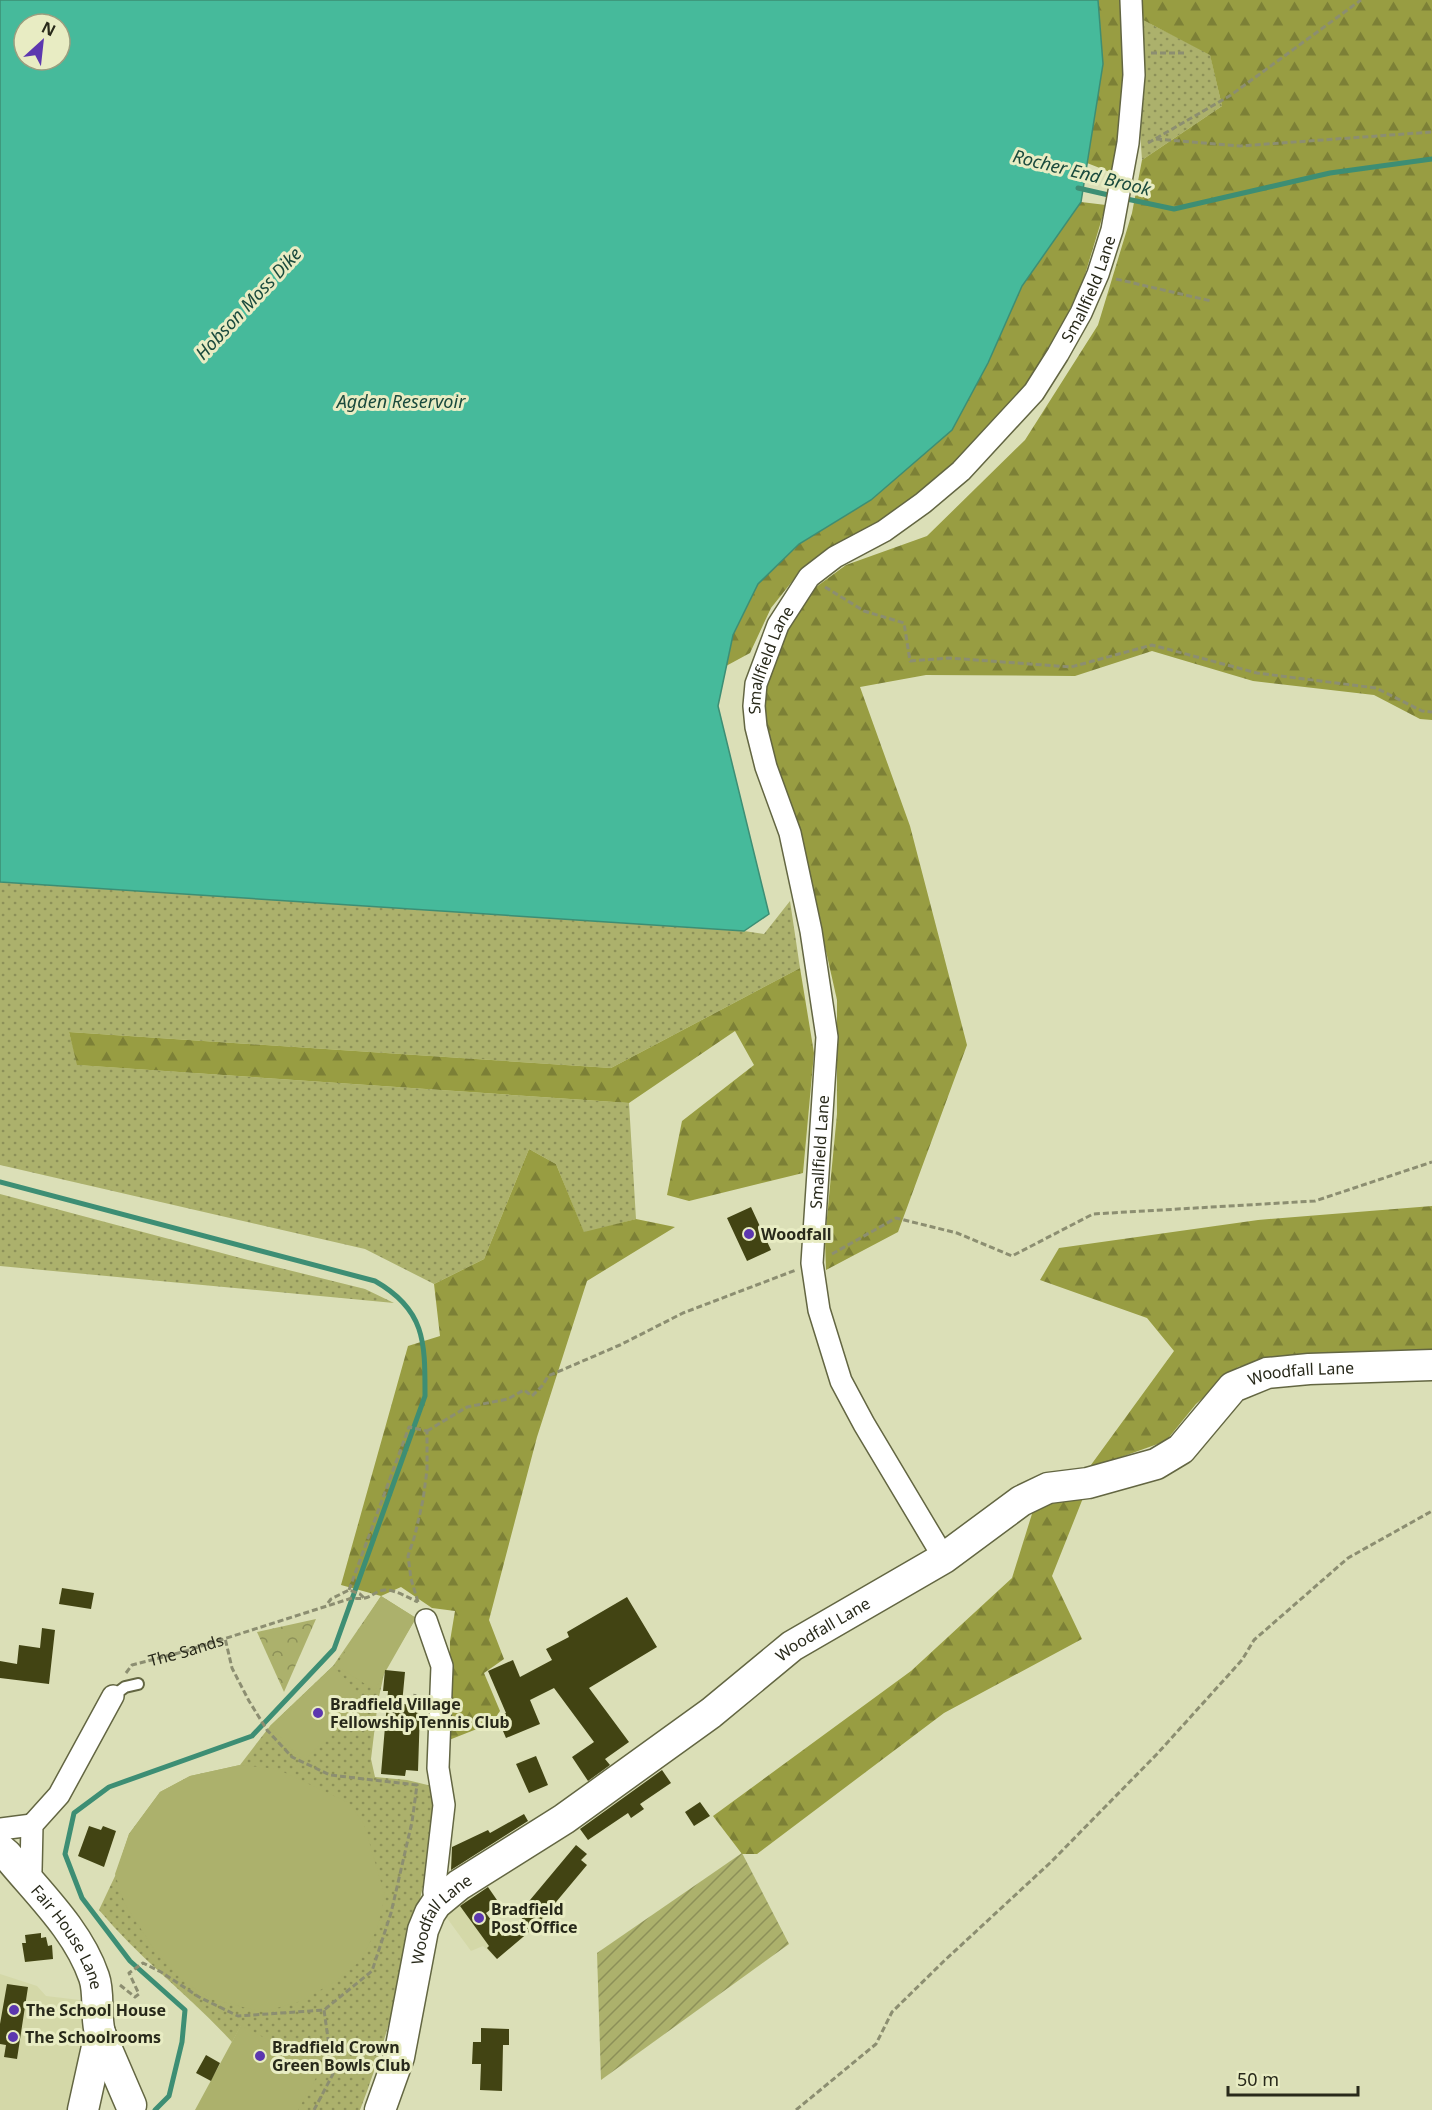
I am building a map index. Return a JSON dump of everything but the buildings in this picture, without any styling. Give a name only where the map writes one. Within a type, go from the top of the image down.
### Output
[{"type":"street","name":"Smallfield Lane","points":[[944,1558],[841,1381],[819,1310],[812,1263],[828,1037],[811,931],[790,833],[766,767],[756,727],[754,706],[756,684],[778,625],[809,577],[835,557],[884,531],[923,503],[961,471],[1034,392],[1058,354],[1098,274],[1112,230],[1128,143],[1134,56],[1131,0]]},
{"type":"street","name":"Woodfall Lane","points":[[380,2110],[399,2057],[423,1930],[436,1904],[459,1885],[564,1819],[711,1713],[792,1646],[944,1558],[1021,1501],[1048,1488],[1088,1483],[1156,1464],[1181,1449],[1233,1387],[1266,1373],[1320,1368],[1432,1365]]},
{"type":"street","points":[[422,1611],[442,1666],[438,1768],[444,1805],[434,1892],[436,1904]]},
{"type":"street","points":[[0,1829],[32,1825],[59,1795],[113,1696]]},
{"type":"street","points":[[29,1882],[32,1870],[32,1825]]},
{"type":"street","name":"Fair House Lane","points":[[0,1849],[71,1933],[95,1979],[97,2023],[100,2032],[83,2110]]},
{"type":"street","points":[[100,2032],[128,2108]]},
{"type":"lane","points":[[113,1696],[125,1687],[138,1684]]},
{"type":"path","points":[[1361,0],[1231,95],[1156,139],[1240,146],[1432,132]]},
{"type":"path","points":[[1134,56],[1153,53],[1186,53]]},
{"type":"path","points":[[1098,274],[1211,301]]},
{"type":"path","points":[[809,577],[864,611],[904,623],[910,661],[949,658],[1071,667],[1152,645],[1257,673],[1376,688],[1422,711],[1432,712]]},
{"type":"path","points":[[832,1254],[896,1218],[957,1233],[1012,1256],[1093,1214],[1315,1201],[1432,1162]]},
{"type":"path","points":[[327,1604],[331,1599],[349,1590],[409,1427],[427,1431],[467,1407],[508,1399],[524,1390],[532,1396],[548,1376],[620,1345],[684,1313],[812,1263]]},
{"type":"path","points":[[422,1611],[411,1579],[408,1556],[423,1500],[427,1470],[427,1431]]},
{"type":"path","points":[[796,2110],[876,2044],[892,2012],[1051,1862],[1149,1762],[1242,1660],[1254,1640],[1348,1558],[1432,1511]]},
{"type":"path","points":[[349,1590],[360,1594],[365,1599]]},
{"type":"path","name":"The Sands","points":[[113,1696],[132,1665],[225,1638],[327,1604],[352,1598],[365,1599],[384,1590],[400,1594],[422,1611]]},
{"type":"path","points":[[95,1979],[113,1978],[135,1997],[139,1994],[129,1973],[143,1963],[199,1997],[238,2016],[324,2010],[372,1971],[391,1913],[412,1822],[417,1785],[330,1775],[292,1757],[267,1730],[255,1711],[232,1668],[225,1638]]},
{"type":"path","points":[[314,2110],[333,2074],[324,2010]]},
{"type":"shaded area","points":[[470,1892],[501,1932],[511,1928],[520,1939],[497,1959],[483,1946],[471,1951],[444,1914]]},
{"type":"shaded area","points":[[0,1974],[37,1986],[46,1996],[80,2000],[85,2060],[70,2110],[0,2110]]},
{"type":"green space","points":[[1098,0],[1123,0],[1128,69],[1115,174],[1087,163],[1103,64]]},
{"type":"green space","points":[[1142,0],[1432,0],[1432,720],[1420,719],[1374,695],[1253,681],[1152,651],[1075,676],[926,675],[860,687],[910,826],[967,1045],[898,1232],[826,1270],[825,1238],[837,1114],[837,1000],[798,827],[775,763],[760,707],[764,685],[789,620],[812,590],[846,565],[927,536],[1025,440],[1098,325],[1132,213],[1142,160],[1222,106],[1210,55],[1143,20]]},
{"type":"green space","points":[[1143,20],[1210,54],[1222,106],[1142,160],[1140,132],[1144,76]]},
{"type":"green space","points":[[1081,202],[1106,205],[1084,278],[1055,342],[1021,398],[923,494],[875,526],[834,547],[802,569],[771,608],[750,653],[726,666],[733,635],[758,584],[799,544],[871,500],[951,430],[988,363],[1022,286]]},
{"type":"green space","points":[[0,882],[764,934],[790,901],[800,968],[611,1068],[69,1032],[78,1065],[629,1103],[636,1219],[584,1233],[556,1164],[529,1149],[484,1259],[434,1284],[365,1249],[0,1165]]},
{"type":"green space","points":[[800,968],[814,1053],[803,1173],[689,1201],[667,1195],[682,1121],[754,1065],[735,1031],[629,1103],[77,1065],[69,1032],[611,1068]]},
{"type":"green space","points":[[529,1149],[556,1164],[584,1232],[636,1219],[675,1227],[587,1281],[537,1437],[489,1620],[504,1659],[484,1673],[500,1711],[492,1723],[449,1740],[450,1641],[455,1611],[432,1608],[401,1587],[381,1596],[341,1585],[408,1346],[440,1336],[434,1284],[484,1259]]},
{"type":"green space","points":[[0,1194],[365,1289],[394,1303],[0,1266]]},
{"type":"green space","points":[[1432,1206],[1432,1355],[1269,1359],[1238,1367],[1196,1404],[1166,1441],[1088,1469],[1174,1351],[1147,1318],[1040,1280],[1059,1248],[1258,1220]]},
{"type":"green space","points":[[1085,1493],[1052,1576],[1082,1639],[944,1713],[757,1854],[742,1854],[713,1816],[911,1671],[1012,1578],[1036,1501]]},
{"type":"green space","points":[[381,1596],[416,1618],[385,1670],[378,1701],[371,1759],[375,1777],[407,1780],[436,1787],[441,1807],[396,1998],[360,2110],[298,2110],[241,2026],[232,2042],[114,1928],[99,1910],[116,1874],[129,1834],[160,1792],[190,1776],[240,1765],[270,1726],[333,1666]]},
{"type":"green space","name":"Bradfield Village Fellowship Tennis Club","points":[[381,1596],[416,1618],[375,1690],[336,1666]]},
{"type":"green space","points":[[316,1619],[284,1692],[257,1632]]},
{"type":"green space","name":"Bradfield Village Fellowship Tennis Club","points":[[333,1666],[366,1701],[303,1761],[270,1726]]},
{"type":"green space","points":[[240,1765],[277,1769],[349,1803],[364,1824],[385,1896],[377,1929],[360,1961],[336,1981],[301,2001],[263,2012],[210,1999],[181,1979],[156,1952],[133,1917],[125,1904],[115,1874],[129,1834],[160,1792],[190,1776]]},
{"type":"green space","points":[[742,1853],[789,1944],[601,2080],[597,1953]]},
{"type":"green space","name":"Bradfield Crown Green Bowls Club","points":[[241,2025],[321,2069],[298,2110],[195,2110]]},
{"type":"water","name":"Agden Reservoir","points":[[0,0],[1098,0],[1103,64],[1081,202],[1022,286],[988,363],[952,430],[871,500],[799,544],[758,584],[733,635],[718,706],[769,914],[744,931],[0,882]]},
{"type":"waterway","name":"Rocher End Brook","points":[[1122,198],[1174,209],[1330,173],[1432,159]]},
{"type":"waterway","name":"Rocher End Brook","points":[[1078,188],[1113,196]]},
{"type":"waterway","points":[[0,1182],[375,1281],[392,1292],[404,1304],[413,1316],[423,1344],[425,1396],[334,1649],[252,1736],[109,1787],[74,1813],[65,1854],[82,1898],[130,1961],[185,2010],[182,2042],[169,2096],[155,2110]]},
{"type":"place","name":"Woodfall","points":[[749,1234]]},
{"type":"place","name":"Bradfield Village Fellowship Tennis Club","points":[[318,1713]]},
{"type":"place","name":"Bradfield Post Office","points":[[479,1918]]},
{"type":"place","name":"The School House","points":[[14,2010]]},
{"type":"place","name":"The Schoolrooms","points":[[13,2037]]},
{"type":"place","name":"Bradfield Crown Green Bowls Club","points":[[260,2056]]},
{"type":"water label","name":"Hobson Moss Dike","points":[[248,303]]}]
